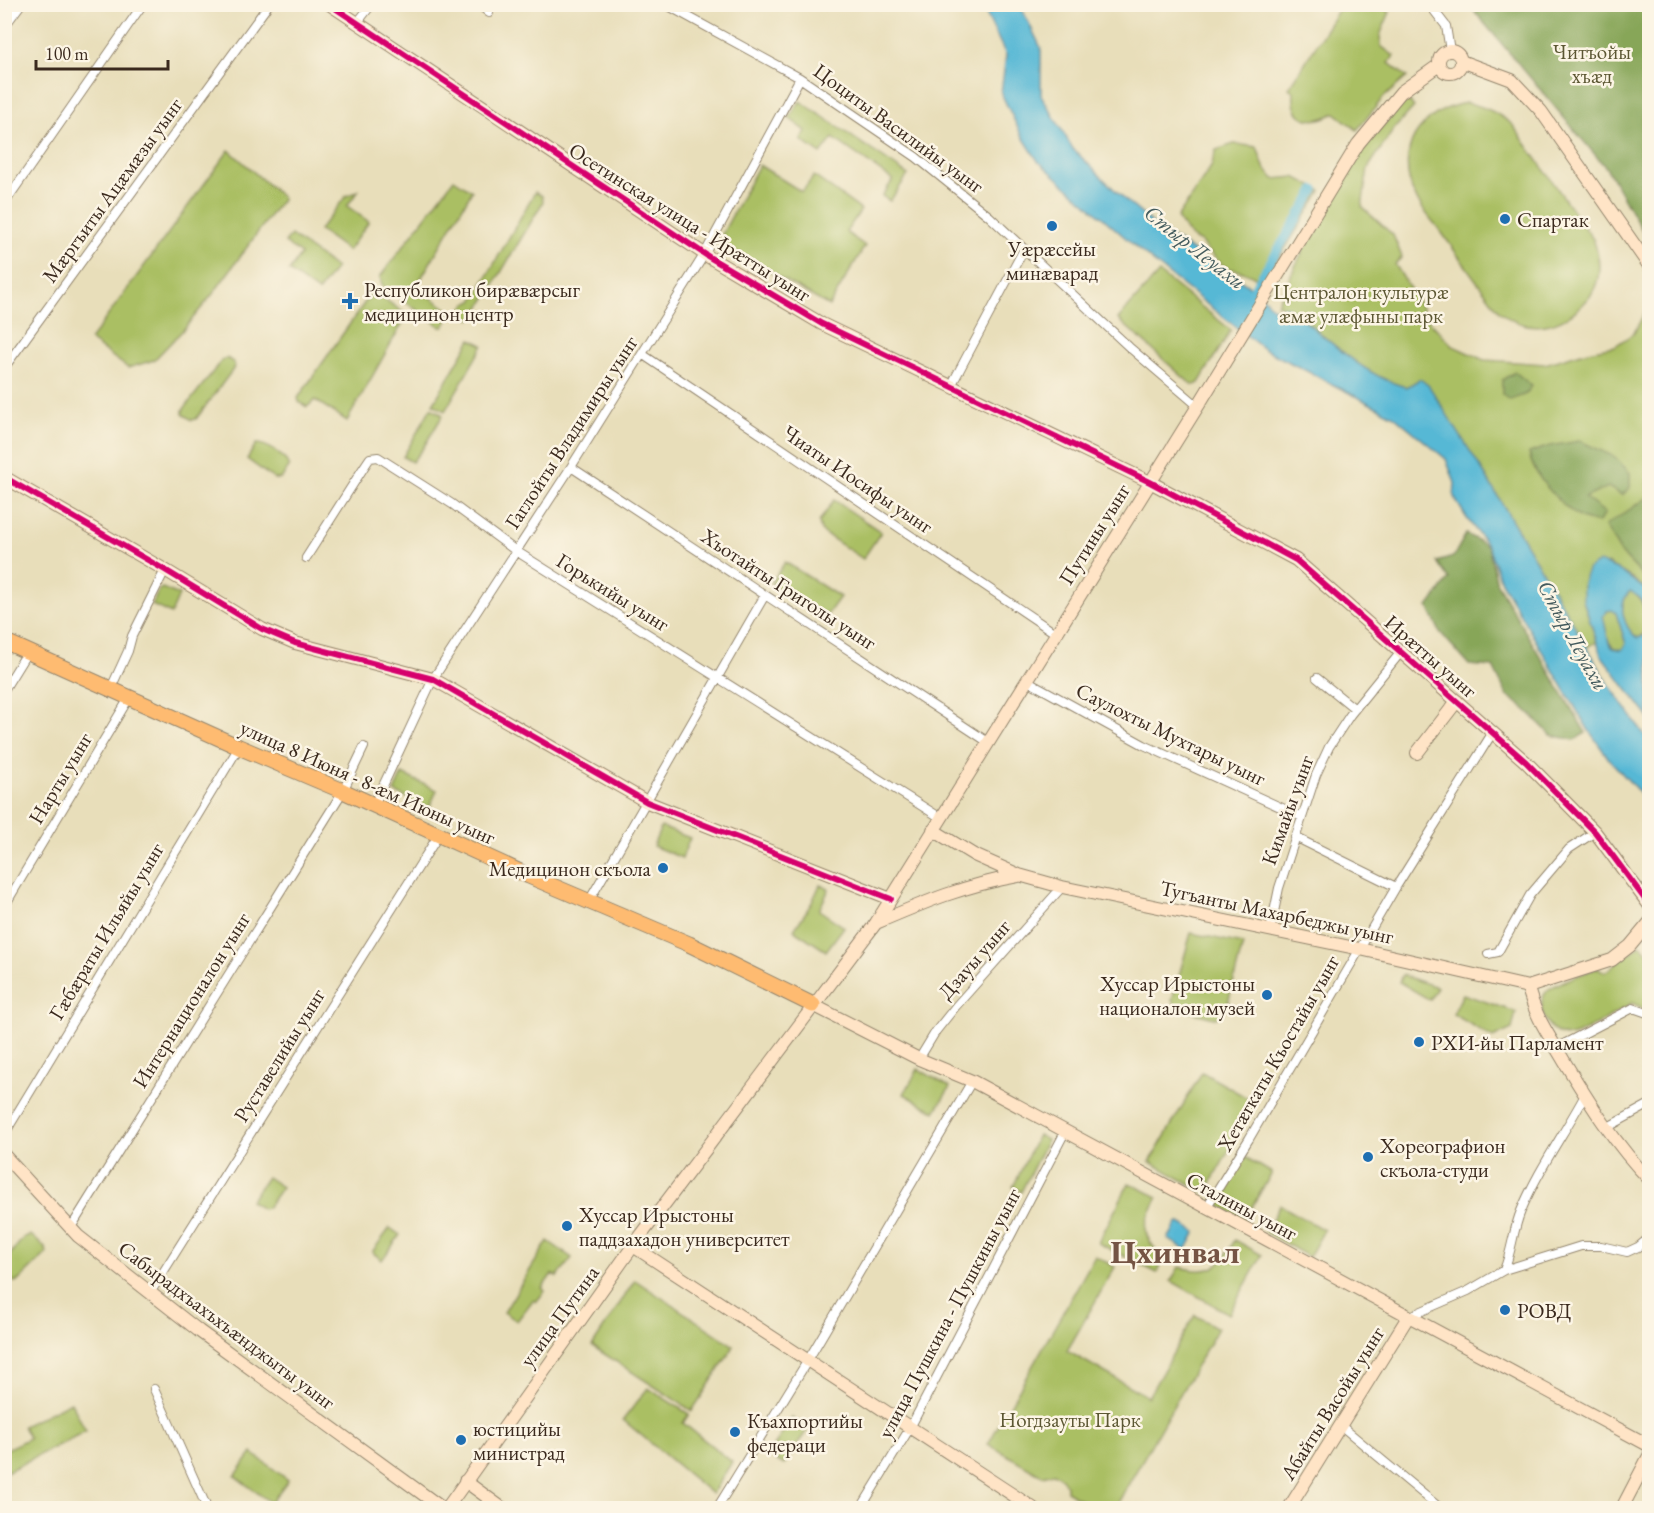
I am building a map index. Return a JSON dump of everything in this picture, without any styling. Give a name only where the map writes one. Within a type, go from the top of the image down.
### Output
[{"type":"highway","name":"улица 8 Июня - 8-ӕм Июны уынг","points":[[4,641],[239,747],[343,791],[438,836],[699,949],[813,1005]]},
{"type":"street","points":[[4,27],[21,4]]},
{"type":"street","points":[[4,204],[142,4]]},
{"type":"street","name":"Мӕргъиты Ацӕмӕзы уынг","points":[[4,368],[269,4]]},
{"type":"street","name":"Осетинская улица - Ирæтты уынг","points":[[329,4],[704,255],[822,324],[1150,482]]},
{"type":"street","points":[[357,23],[372,4]]},
{"type":"street","points":[[478,4],[489,13]]},
{"type":"street","name":"Цоциты Василийы уынг","points":[[665,4],[800,78],[916,157],[989,216],[1129,347],[1198,406]]},
{"type":"street","points":[[1429,4],[1446,26],[1450,51]]},
{"type":"street","points":[[1461,61],[1459,68],[1453,73],[1444,72],[1439,65],[1440,56],[1450,51],[1457,54],[1461,61],[1512,80],[1520,88],[1541,111],[1650,267]]},
{"type":"street","name":"Путины уынг","points":[[813,1005],[876,923],[1358,144],[1401,92],[1439,65]]},
{"type":"street","name":"Гаглойты Владимиры уынг","points":[[374,805],[433,679],[571,467],[704,255],[800,78]]},
{"type":"street","points":[[951,386],[1024,249]]},
{"type":"street","name":"Чиаты Иосифы уынг","points":[[642,354],[1055,633]]},
{"type":"street","name":"Горькийы уынг","points":[[306,558],[370,458],[378,457],[452,504],[516,551],[941,818]]},
{"type":"street","name":"Хъотайты Григолы уынг","points":[[571,467],[988,742]]},
{"type":"street","points":[[4,477],[262,629],[284,638],[433,679],[647,802],[891,899]]},
{"type":"street","name":"Ирæтты уынг","points":[[1150,482],[1296,560],[1526,762],[1595,832],[1650,906]]},
{"type":"street","points":[[111,688],[128,651],[132,636],[165,570]]},
{"type":"street","points":[[589,901],[765,595]]},
{"type":"street","points":[[4,690],[28,651]]},
{"type":"street","name":"Кимайы уынг","points":[[1270,931],[1279,888],[1295,837],[1316,775],[1329,747],[1401,652]]},
{"type":"street","points":[[1317,678],[1355,710]]},
{"type":"street","name":"Саулохты Мухтары уынг","points":[[1026,680],[1144,745],[1302,817]]},
{"type":"street","name":"Нарты уынг","points":[[4,907],[129,698]]},
{"type":"street","points":[[1417,753],[1457,701]]},
{"type":"street","name":"Хетæгкаты Къостайы уынг","points":[[1206,1208],[1396,887],[1493,732]]},
{"type":"street","name":"Гæбæраты Ильяйы уынг","points":[[4,1135],[239,747]]},
{"type":"street","name":"Интернационалон уынг","points":[[70,1229],[343,791],[364,747]]},
{"type":"street","name":"Тугъанты Махарбеджы уынг","points":[[933,830],[974,855],[1019,875],[1062,887],[1360,949],[1528,987]]},
{"type":"street","points":[[1488,954],[1498,952],[1530,895],[1569,849],[1595,832]]},
{"type":"street","name":"Руставелийы уынг","points":[[150,1293],[438,836]]},
{"type":"street","points":[[1295,837],[1396,887]]},
{"type":"street","name":"Тугъанты Махарбеджы уынг","points":[[876,923],[937,897],[982,882],[1019,875]]},
{"type":"street","name":"Дзауы уынг","points":[[919,1059],[936,1031],[956,1006],[1062,887]]},
{"type":"street","points":[[1650,922],[1630,946],[1612,960],[1528,987],[1531,1002],[1539,1019],[1585,1095],[1630,1160],[1650,1180]]},
{"type":"street","name":"Сталины уынг","points":[[813,1005],[919,1059],[972,1081],[1650,1446]]},
{"type":"street","name":"улица Путина","points":[[448,1508],[633,1246],[813,1005]]},
{"type":"street","points":[[1556,1048],[1633,1008],[1650,1014]]},
{"type":"street","points":[[717,1509],[808,1360],[972,1081]]},
{"type":"street","points":[[1504,1270],[1520,1213],[1537,1178],[1585,1095]]},
{"type":"street","points":[[1608,1127],[1650,1104]]},
{"type":"street","name":"улица Пушкина - Пушкины уынг","points":[[861,1509],[910,1428],[1065,1132]]},
{"type":"street","name":"Сабырадхъахъхъæнджыты уынг","points":[[4,1155],[70,1229],[150,1293],[448,1508]]},
{"type":"street","points":[[1408,1317],[1468,1291],[1504,1270],[1581,1246],[1601,1246],[1627,1252],[1638,1247],[1650,1237]]},
{"type":"street","points":[[633,1246],[1033,1509]]},
{"type":"street","name":"Абайты Васойы уынг","points":[[1289,1509],[1408,1317]]},
{"type":"street","points":[[154,1389],[207,1509]]},
{"type":"street","points":[[1340,1425],[1440,1509]]},
{"type":"street","points":[[1622,1509],[1650,1454]]},
{"type":"street","points":[[465,1482],[502,1509]]},
{"type":"green space","points":[[1342,4],[1379,5],[1390,12],[1380,35],[1381,46],[1394,56],[1389,63],[1407,77],[1383,98],[1357,130],[1335,113],[1312,120],[1300,115],[1296,110],[1294,92],[1289,88]]},
{"type":"green space","name":"Читъойы хъæд","points":[[1469,5],[1649,5],[1649,242],[1607,169]]},
{"type":"green space","name":"Централон культурæ æмæ улæфыны парк","points":[[1406,100],[1414,107],[1394,129],[1368,168],[1362,207],[1393,235],[1402,257],[1395,264],[1430,322],[1453,346],[1484,360],[1545,364],[1588,351],[1615,346],[1634,333],[1649,304],[1649,499],[1647,498],[1621,553],[1649,582],[1649,592],[1632,578],[1608,564],[1583,600],[1597,642],[1587,647],[1484,473],[1420,379],[1407,387],[1376,375],[1346,355],[1291,309],[1277,304],[1303,250],[1349,170],[1386,121]]},
{"type":"green space","points":[[800,101],[908,175],[890,201],[882,196],[893,180],[833,138],[821,154],[801,140],[806,131],[789,118]]},
{"type":"green space","name":"Спартак","points":[[1466,103],[1490,110],[1512,124],[1593,239],[1599,266],[1595,287],[1583,304],[1561,320],[1540,326],[1530,325],[1510,319],[1500,312],[1425,211],[1411,187],[1407,165],[1409,150],[1415,136],[1434,116],[1453,106]]},
{"type":"green space","points":[[1234,144],[1257,147],[1264,167],[1274,179],[1295,177],[1321,191],[1264,282],[1250,274],[1225,267],[1201,242],[1191,237],[1177,218],[1211,167],[1216,150]]},
{"type":"green space","points":[[229,150],[283,198],[212,295],[184,329],[154,360],[128,368],[90,340]]},
{"type":"green space","points":[[759,165],[802,192],[814,176],[861,210],[846,232],[865,246],[829,306],[718,242]]},
{"type":"green space","points":[[454,179],[472,191],[416,287],[452,312],[444,327],[441,327],[382,285],[380,277]]},
{"type":"green space","points":[[358,191],[347,206],[369,222],[348,251],[319,230],[346,196]]},
{"type":"green space","points":[[535,192],[542,196],[543,202],[475,316],[471,319],[462,316],[461,310],[473,301]]},
{"type":"green space","points":[[291,235],[336,268],[318,292],[289,271],[301,254],[285,243]]},
{"type":"green space","points":[[1159,273],[1231,330],[1199,383],[1195,385],[1191,384],[1118,319]]},
{"type":"green space","points":[[376,293],[407,315],[347,421],[315,400],[307,407],[299,402],[298,398],[370,295]]},
{"type":"green space","points":[[471,339],[483,345],[445,411],[433,404]]},
{"type":"green space","points":[[227,358],[234,363],[234,368],[196,419],[192,420],[183,414],[183,410],[222,360]]},
{"type":"green space","points":[[1515,372],[1532,386],[1526,394],[1510,400],[1502,394],[1502,380]]},
{"type":"green space","points":[[431,408],[443,415],[412,462],[403,457]]},
{"type":"green space","points":[[1580,441],[1615,457],[1630,473],[1630,488],[1622,495],[1608,487],[1585,498],[1605,513],[1598,523],[1579,517],[1556,497],[1536,471],[1529,453],[1550,446]]},
{"type":"green space","points":[[256,444],[270,448],[287,463],[289,467],[281,479],[274,479],[247,459]]},
{"type":"green space","points":[[1647,498],[1650,499],[1649,582],[1621,553],[1605,526]]},
{"type":"green space","points":[[834,500],[881,532],[863,559],[821,531],[819,522]]},
{"type":"green space","points":[[1466,534],[1488,546],[1497,584],[1586,733],[1574,740],[1551,735],[1507,695],[1493,667],[1469,665],[1440,632],[1428,607],[1449,579],[1437,562],[1453,557]]},
{"type":"green space","points":[[785,562],[840,597],[824,619],[771,583]]},
{"type":"green space","points":[[162,588],[179,595],[171,614],[152,605]]},
{"type":"green space","points":[[1630,591],[1641,600],[1646,615],[1645,629],[1637,638],[1628,628],[1623,616],[1623,603]]},
{"type":"green space","points":[[1612,610],[1616,613],[1626,644],[1622,650],[1613,647],[1606,632],[1603,616],[1607,611]]},
{"type":"green space","points":[[402,774],[437,790],[429,808],[394,792]]},
{"type":"green space","points":[[661,827],[690,838],[682,858],[653,846]]},
{"type":"green space","points":[[820,885],[829,889],[819,910],[844,927],[826,951],[794,930]]},
{"type":"green space","points":[[1191,933],[1243,944],[1227,1007],[1219,1017],[1214,1018],[1176,1008],[1172,1000]]},
{"type":"green space","points":[[1641,945],[1649,954],[1650,1011],[1632,1003],[1574,1035],[1566,1036],[1552,1029],[1543,1014],[1542,1006],[1543,998],[1550,988],[1598,968],[1605,972]]},
{"type":"green space","points":[[1402,975],[1437,987],[1430,1000],[1399,982]]},
{"type":"green space","points":[[1463,994],[1516,1012],[1512,1029],[1493,1038],[1453,1014]]},
{"type":"green space","points":[[918,1069],[950,1087],[935,1112],[904,1094]]},
{"type":"green space","points":[[1202,1072],[1256,1103],[1205,1193],[1150,1162]]},
{"type":"green space","points":[[1038,1135],[1047,1140],[1021,1192],[1013,1187]]},
{"type":"green space","points":[[1245,1157],[1272,1173],[1244,1220],[1217,1204]]},
{"type":"green space","points":[[267,1177],[282,1187],[267,1208],[262,1209],[250,1201]]},
{"type":"green space","points":[[1129,1183],[1158,1197],[1149,1216],[1146,1230],[1151,1243],[1164,1259],[1157,1273],[1098,1243]]},
{"type":"green space","points":[[1280,1205],[1324,1230],[1309,1257],[1265,1232]]},
{"type":"green space","points":[[390,1228],[400,1235],[382,1260],[372,1252]]},
{"type":"green space","points":[[31,1235],[46,1249],[47,1253],[18,1281],[14,1282],[5,1275],[5,1261],[24,1237]]},
{"type":"green space","points":[[1235,1240],[1262,1255],[1229,1314],[1171,1281],[1179,1267],[1207,1270],[1214,1267]]},
{"type":"green space","points":[[548,1241],[572,1258],[557,1277],[552,1274],[542,1288],[545,1291],[536,1302],[533,1300],[517,1321],[504,1312]]},
{"type":"green space","name":"Ногдзауты Парк","points":[[1095,1256],[1115,1267],[1067,1351],[1148,1397],[1195,1315],[1218,1328],[1115,1508],[1096,1508],[1066,1491],[1064,1482],[1053,1473],[1043,1476],[988,1444]]},
{"type":"green space","points":[[635,1280],[734,1346],[692,1411],[592,1346]]},
{"type":"green space","points":[[648,1388],[689,1414],[683,1423],[732,1462],[712,1494],[623,1420]]},
{"type":"green space","points":[[71,1402],[86,1431],[6,1472],[5,1450],[29,1438],[23,1426]]},
{"type":"green space","points":[[792,1418],[808,1429],[784,1465],[768,1455]]},
{"type":"green space","points":[[252,1453],[288,1480],[271,1503],[235,1476]]},
{"type":"water","name":"Стыр Леуахи","points":[[982,5],[1020,5],[1041,48],[1041,95],[1073,149],[1160,230],[1257,291],[1276,311],[1284,306],[1291,309],[1346,355],[1376,375],[1407,387],[1420,379],[1429,386],[1484,473],[1610,686],[1649,741],[1649,803],[1609,759],[1588,729],[1501,582],[1488,546],[1454,497],[1455,483],[1446,459],[1394,416],[1264,349],[1152,261],[1038,161],[1021,134],[1001,93],[1006,55]]},
{"type":"water","points":[[1599,562],[1617,569],[1649,592],[1649,616],[1640,598],[1630,591],[1623,603],[1623,616],[1628,628],[1637,638],[1644,636],[1649,628],[1649,718],[1601,655],[1583,600],[1583,582],[1589,568]],"holes":[[[1612,610],[1616,613],[1626,644],[1622,650],[1613,648],[1609,643],[1603,616],[1607,611]]]},
{"type":"water","points":[[1178,1222],[1196,1232],[1186,1250],[1168,1239]]},
{"type":"waterway","points":[[1248,298],[1315,190]]},
{"type":"cycle path","points":[[329,4],[709,257],[822,324],[1150,482],[1296,560],[1526,762],[1595,832],[1650,906]]},
{"type":"cycle path","points":[[4,477],[262,629],[295,643],[433,679],[647,802],[891,899]]},
{"type":"place","name":"Спартак","points":[[1505,219]]},
{"type":"place","name":"Уæрæсейы минæварад","points":[[1052,226]]},
{"type":"place","name":"Республикон бирæвæрсыг медицинон центр","points":[[350,301]]},
{"type":"place","name":"Медицинон скъола","points":[[663,868]]},
{"type":"place","name":"Хуссар Ирыстоны националон музей","points":[[1267,995]]},
{"type":"place","name":"РХИ-йы Парламент","points":[[1419,1042]]},
{"type":"place","name":"Хореографион скъола-студи","points":[[1368,1157]]},
{"type":"place","name":"Хуссар Ирыстоны паддзахадон университет","points":[[567,1226]]},
{"type":"place","name":"РОВД","points":[[1505,1310]]},
{"type":"place","name":"Къахпортийы федераци","points":[[735,1432]]},
{"type":"place","name":"юстицийы министрад","points":[[461,1440]]},
{"type":"district","name":"Цхинвал","points":[[1175,1251]]}]
